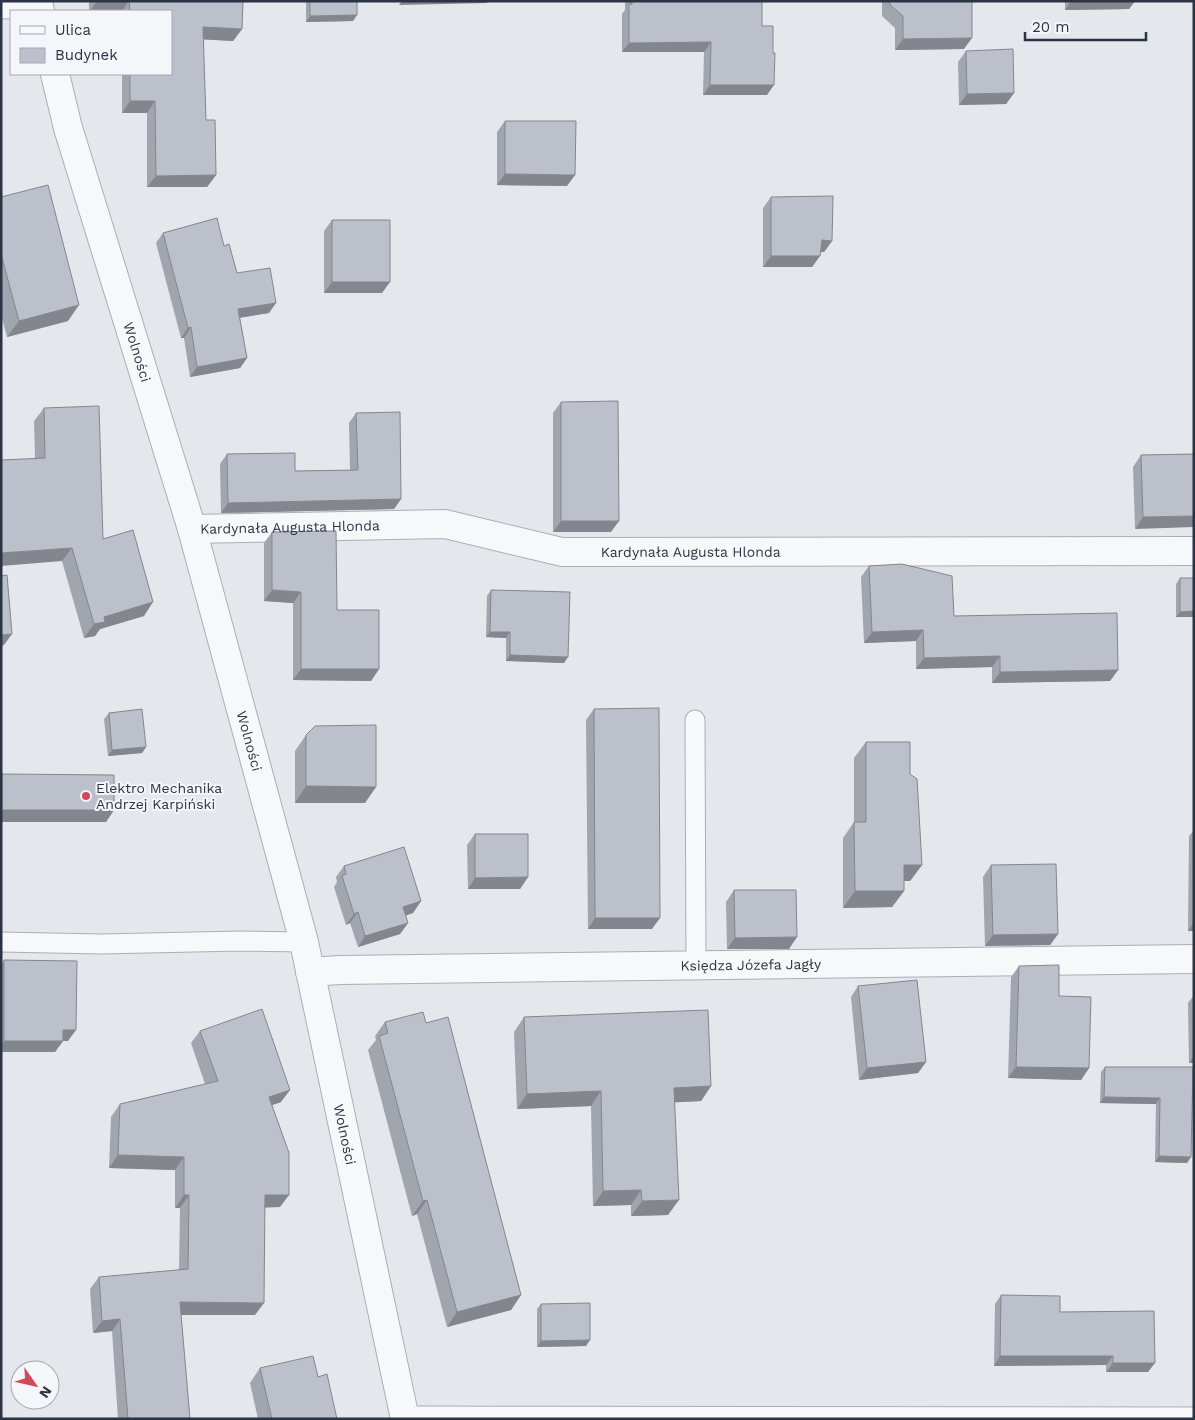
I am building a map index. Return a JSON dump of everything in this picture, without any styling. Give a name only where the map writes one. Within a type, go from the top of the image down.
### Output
[{"type":"street","name":"Wolności","points":[[55,75],[68,128],[192,529],[304,942],[405,1417]]},
{"type":"street","name":"Kardynała Augusta Hlonda","points":[[192,529],[445,524],[562,552],[1194,551]]},
{"type":"street","name":"Księdza Józefa Jagły","points":[[310,972],[340,970],[1194,959]]},
{"type":"lane","points":[[1,9],[39,7]]},
{"type":"lane","points":[[695,720],[696,966]]},
{"type":"lane","points":[[1,942],[101,944],[240,941],[304,942]]},
{"type":"lane","points":[[405,1417],[1194,1417]]},
{"type":"building","points":[[129,1],[243,1],[242,29],[203,27],[206,120],[215,120],[216,175],[156,176],[155,101],[130,101],[130,75],[172,75],[172,10],[130,10]]},
{"type":"building","points":[[310,1],[357,1],[357,15],[310,16]]},
{"type":"building","points":[[632,1],[762,1],[762,26],[773,26],[773,53],[775,53],[774,85],[710,85],[711,42],[629,43],[629,4],[632,4]]},
{"type":"building","points":[[890,1],[972,1],[972,38],[903,39],[903,16],[890,5]]},
{"type":"building","points":[[1013,49],[1014,93],[967,94],[966,51]]},
{"type":"building","points":[[505,121],[576,121],[575,175],[505,174]]},
{"type":"building","points":[[48,185],[79,305],[19,321],[1,254],[1,197]]},
{"type":"building","points":[[833,196],[832,241],[822,240],[820,256],[771,256],[771,197]]},
{"type":"building","points":[[217,218],[224,246],[229,244],[237,273],[270,268],[276,303],[238,309],[247,358],[197,367],[191,327],[188,328],[163,233]]},
{"type":"building","points":[[332,220],[390,220],[390,282],[332,282]]},
{"type":"building","points":[[618,401],[619,521],[561,521],[561,402]]},
{"type":"building","points":[[99,406],[103,539],[133,530],[153,602],[104,617],[105,622],[94,624],[72,548],[1,553],[1,460],[45,458],[44,408]]},
{"type":"building","points":[[400,412],[401,499],[228,503],[227,454],[295,453],[295,471],[358,470],[356,413]]},
{"type":"building","points":[[1194,454],[1194,516],[1143,517],[1141,455]]},
{"type":"building","points":[[336,531],[337,610],[379,610],[379,669],[301,669],[301,592],[272,590],[272,532]]},
{"type":"building","points":[[902,564],[952,576],[954,616],[1117,613],[1118,670],[1000,672],[1000,656],[924,658],[923,630],[872,632],[869,566]]},
{"type":"building","points":[[7,575],[12,634],[1,635],[1,576]]},
{"type":"building","points":[[1180,578],[1194,578],[1194,611],[1180,612]]},
{"type":"building","points":[[491,590],[570,592],[568,657],[510,655],[510,632],[490,632]]},
{"type":"building","points":[[659,708],[660,918],[595,918],[594,709]]},
{"type":"building","points":[[142,709],[146,747],[112,750],[109,713]]},
{"type":"building","points":[[376,725],[376,787],[306,786],[306,735],[315,726]]},
{"type":"building","points":[[866,742],[910,742],[910,774],[917,779],[922,865],[904,865],[904,891],[855,891],[854,822],[866,822]]},
{"type":"building","points":[[2,774],[114,775],[114,810],[2,810]]},
{"type":"building","points":[[475,834],[528,834],[528,877],[475,878]]},
{"type":"building","points":[[404,847],[421,901],[403,907],[408,923],[365,936],[358,912],[354,914],[342,876],[346,874],[344,866]]},
{"type":"building","points":[[1056,864],[1058,934],[993,935],[991,865]]},
{"type":"building","points":[[734,890],[796,890],[797,937],[735,938]]},
{"type":"building","points":[[4,960],[77,961],[76,1030],[63,1030],[63,1041],[4,1041]]},
{"type":"building","points":[[1059,965],[1059,996],[1091,997],[1089,1068],[1016,1067],[1019,966]]},
{"type":"building","points":[[917,980],[926,1062],[867,1068],[858,986]]},
{"type":"building","points":[[262,1009],[290,1090],[269,1097],[289,1153],[289,1195],[265,1195],[264,1303],[180,1302],[190,1419],[128,1419],[120,1319],[102,1321],[99,1277],[188,1269],[189,1195],[184,1195],[184,1157],[118,1155],[120,1104],[218,1081],[200,1031]]},
{"type":"building","points":[[708,1010],[711,1086],[674,1088],[679,1200],[642,1201],[641,1190],[603,1191],[601,1091],[527,1094],[524,1017]]},
{"type":"building","points":[[423,1012],[426,1023],[448,1017],[521,1295],[457,1312],[427,1200],[423,1201],[379,1036],[388,1033],[385,1022]]},
{"type":"building","points":[[1105,1067],[1193,1067],[1191,1157],[1159,1156],[1160,1098],[1104,1097]]},
{"type":"building","points":[[1001,1295],[1060,1296],[1060,1312],[1154,1311],[1155,1363],[1113,1363],[1113,1356],[1000,1356]]},
{"type":"building","points":[[590,1303],[590,1340],[541,1341],[541,1304]]},
{"type":"building","points":[[313,1356],[318,1377],[327,1374],[337,1419],[272,1419],[260,1368]]},
{"type":"place","name":"Elektro Mechanika Andrzej Karpiński","points":[[86,796]]}]
